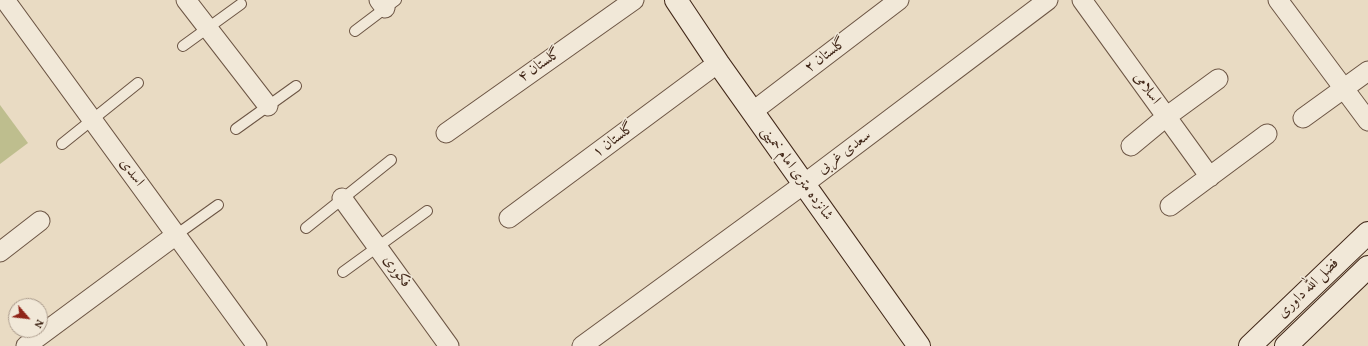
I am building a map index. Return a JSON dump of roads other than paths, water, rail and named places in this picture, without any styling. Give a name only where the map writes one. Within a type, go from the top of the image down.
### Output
[{"type":"main road","name":"شانزده متری امام خمینی","points":[[676,0],[752,112],[919,346]]},
{"type":"main road","name":"فضل الله داوری","points":[[1250,346],[1368,233]]},
{"type":"main road","name":"فضل الله داوری","points":[[1286,346],[1368,267]]},
{"type":"street","name":"اسدی","points":[[5,0],[257,346]]},
{"type":"street","points":[[186,0],[268,106]]},
{"type":"street","name":"گلستان ۴","points":[[446,133],[634,0]]},
{"type":"street","name":"گلستان ۲","points":[[752,112],[899,0]]},
{"type":"street","name":"سعدی غربی","points":[[582,346],[804,184],[1048,0]]},
{"type":"street","name":"اسلامی","points":[[1082,0],[1210,177]]},
{"type":"street","points":[[1278,0],[1368,121]]},
{"type":"street","name":"گلستان ۱","points":[[509,218],[718,63]]},
{"type":"street","points":[[1303,118],[1344,90],[1368,71]]},
{"type":"street","points":[[1131,146],[1166,117],[1218,79]]},
{"type":"street","points":[[1170,206],[1267,134]]},
{"type":"street","name":"فکوری","points":[[342,198],[449,346]]},
{"type":"street","points":[[0,252],[40,221]]},
{"type":"street","points":[[26,346],[176,235]]},
{"type":"lane","points":[[355,31],[387,3]]},
{"type":"lane","points":[[183,46],[241,4]]},
{"type":"lane","points":[[62,144],[138,83]]},
{"type":"lane","points":[[236,129],[296,86]]},
{"type":"lane","points":[[306,228],[391,160]]},
{"type":"lane","points":[[176,235],[218,205]]},
{"type":"lane","points":[[343,272],[427,211]]}]
